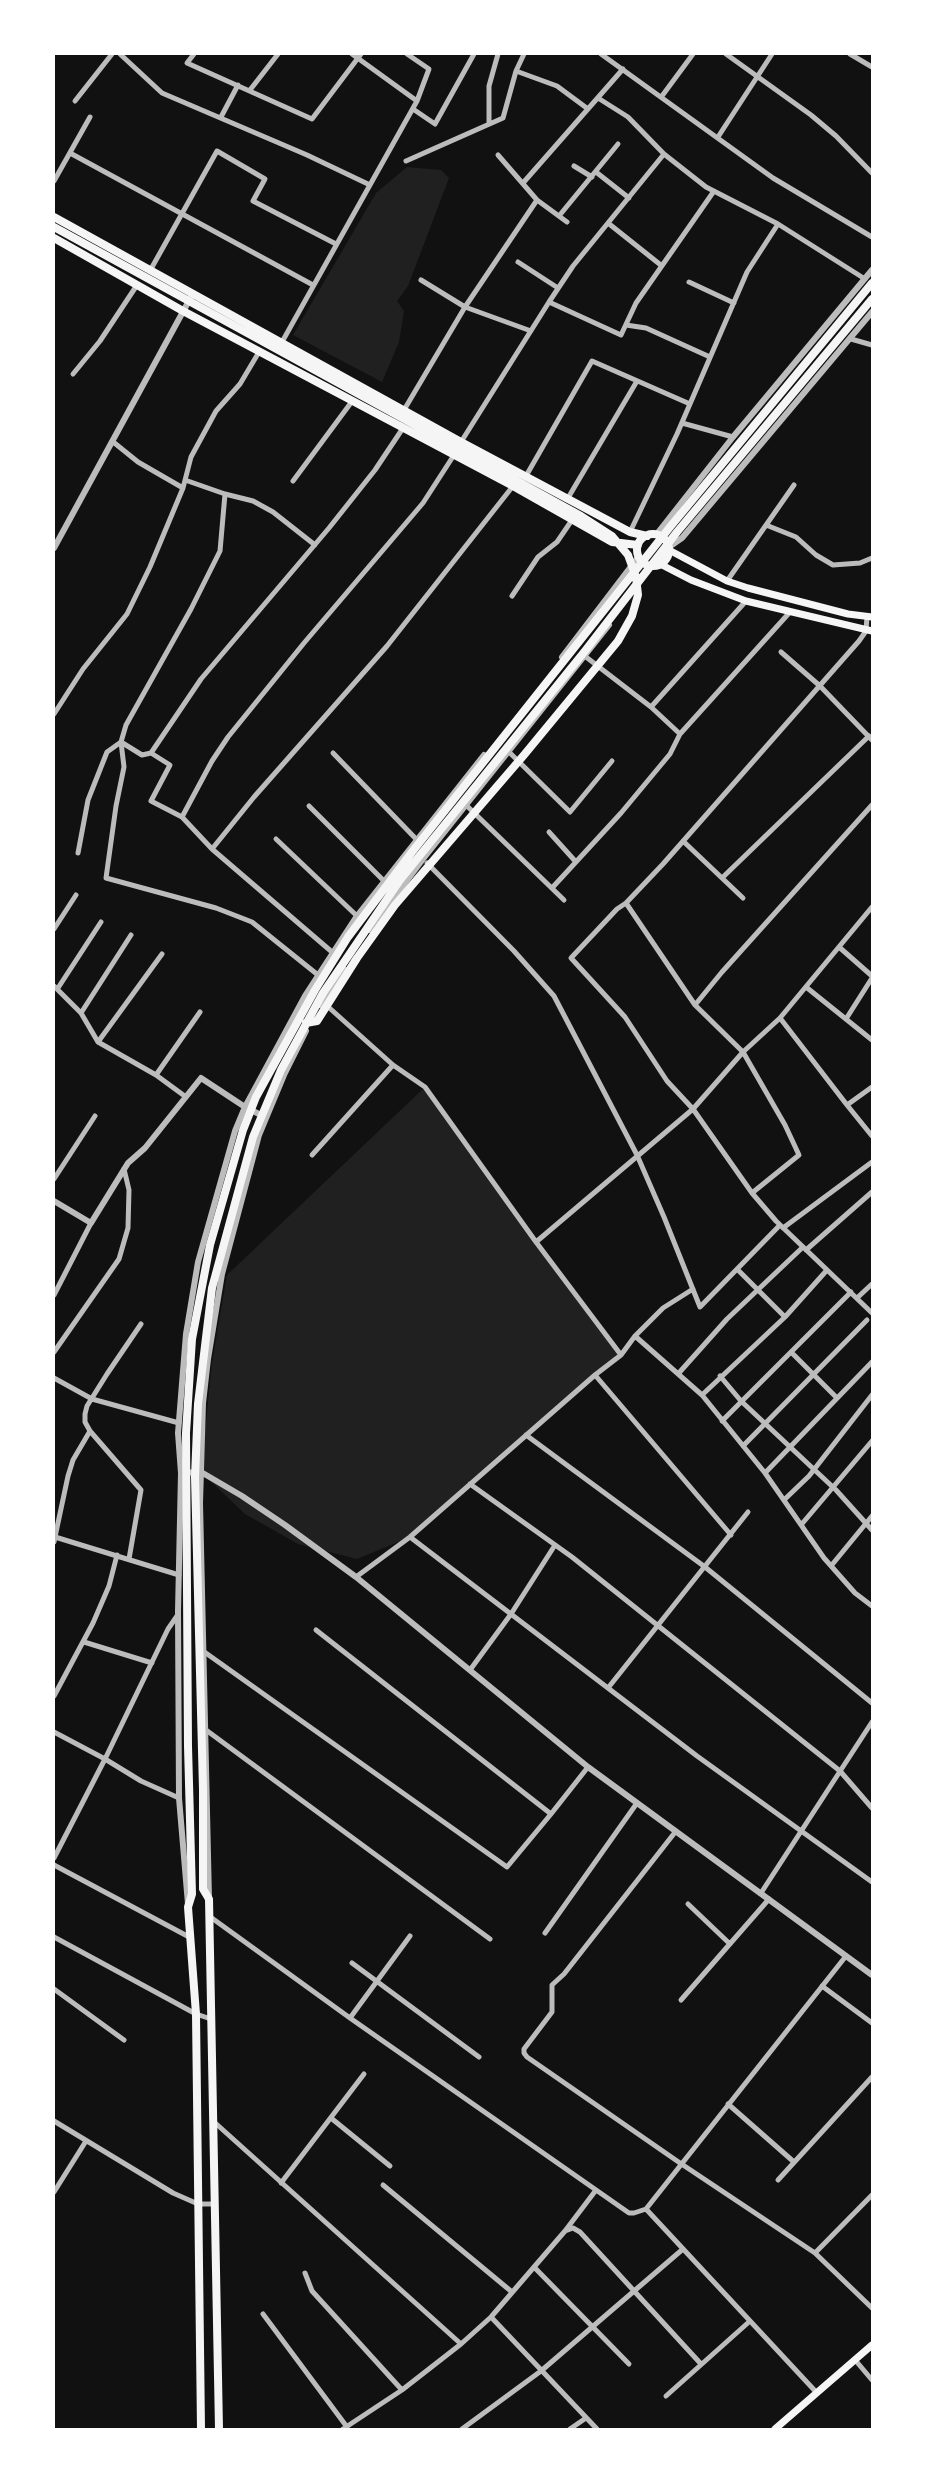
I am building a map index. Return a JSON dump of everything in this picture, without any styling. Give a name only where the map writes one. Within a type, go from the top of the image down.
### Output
[{"type":"main road","points":[[54,217],[462,442],[630,532],[647,536],[656,535],[664,539],[669,549],[727,581],[848,614],[869,616]]},
{"type":"main road","points":[[54,227],[581,516],[612,536],[628,555],[636,577],[638,595],[632,616],[618,641],[573,698],[395,905],[357,958],[317,1021],[306,1024]]},
{"type":"main road","points":[[54,238],[183,311],[513,486],[612,542],[638,545]]},
{"type":"main road","points":[[201,2429],[196,2014],[188,1907],[192,1894],[188,1746],[186,1433],[192,1339],[210,1245],[243,1130],[256,1097],[315,990],[343,945],[412,852],[676,519],[868,281]]},
{"type":"main road","points":[[219,2429],[209,1899],[203,1889],[203,1790],[195,1477],[198,1404],[212,1288],[253,1137],[267,1100],[323,992],[400,880],[585,651],[677,532],[872,299]]},
{"type":"main road","points":[[638,545],[647,536]]},
{"type":"main road","points":[[638,545],[639,556],[643,562],[657,565],[691,580],[746,600],[869,631]]},
{"type":"main road","points":[[657,565],[665,561],[669,549]]},
{"type":"main road","points":[[775,2429],[856,2361],[872,2345]]},
{"type":"street","points":[[75,101],[112,54]]},
{"type":"street","points":[[120,54],[162,94],[307,154],[370,185]]},
{"type":"street","points":[[194,54],[187,63],[312,119],[360,56]]},
{"type":"street","points":[[250,90],[278,54]]},
{"type":"street","points":[[352,54],[360,56],[416,100]]},
{"type":"street","points":[[413,109],[435,124],[474,54]]},
{"type":"street","points":[[489,124],[490,86],[498,54]]},
{"type":"street","points":[[406,161],[503,118],[516,71],[524,54]]},
{"type":"street","points":[[601,54],[662,96],[773,178],[872,237]]},
{"type":"street","points":[[662,96],[693,54]]},
{"type":"street","points":[[726,54],[824,125],[872,173]]},
{"type":"street","points":[[718,138],[772,54]]},
{"type":"street","points":[[850,54],[872,67]]},
{"type":"street","points":[[282,342],[413,109],[429,69],[410,55]]},
{"type":"street","points":[[523,183],[623,69]]},
{"type":"street","points":[[516,71],[557,86],[588,109]]},
{"type":"street","points":[[221,117],[238,85]]},
{"type":"street","points":[[598,98],[628,117],[664,154],[714,191],[778,224],[868,281]]},
{"type":"street","points":[[54,181],[90,117]]},
{"type":"street","points":[[559,216],[618,144]]},
{"type":"street","points":[[151,269],[217,151],[265,179],[253,201],[336,244]]},
{"type":"street","points":[[70,153],[313,285]]},
{"type":"street","points":[[462,442],[558,288],[664,154]]},
{"type":"street","points":[[498,155],[537,200],[567,222]]},
{"type":"street","points":[[574,166],[594,174],[629,198]]},
{"type":"street","points":[[549,302],[621,335],[636,303],[714,191]]},
{"type":"street","points":[[404,410],[465,307],[537,200]]},
{"type":"street","points":[[608,223],[662,266]]},
{"type":"street","points":[[630,532],[682,423],[747,272],[778,224]]},
{"type":"street","points":[[518,262],[558,288]]},
{"type":"street","points":[[656,535],[733,437],[868,281],[872,270]]},
{"type":"street","points":[[421,280],[465,307],[531,331]]},
{"type":"street","points":[[689,282],[734,303]]},
{"type":"street","points":[[73,374],[100,341],[137,285]]},
{"type":"street","points":[[54,548],[193,293]]},
{"type":"street","points":[[669,549],[682,538],[872,312]]},
{"type":"street","points":[[626,325],[646,328],[710,357]]},
{"type":"street","points":[[851,339],[872,345]]},
{"type":"street","points":[[54,714],[83,669],[127,614],[150,567],[183,488],[191,457],[216,411],[240,384],[260,352]]},
{"type":"street","points":[[526,476],[592,361],[690,404]]},
{"type":"street","points":[[568,498],[637,381]]},
{"type":"street","points":[[293,481],[353,400]]},
{"type":"street","points":[[682,423],[733,437]]},
{"type":"street","points":[[151,753],[202,679],[315,545],[375,470],[403,428]]},
{"type":"street","points":[[112,441],[138,462],[183,488]]},
{"type":"street","points":[[182,817],[212,761],[228,737],[304,643],[423,502],[454,455]]},
{"type":"street","points":[[185,480],[225,494],[253,501],[273,512],[315,545]]},
{"type":"street","points":[[727,581],[794,485]]},
{"type":"street","points":[[212,849],[254,797],[386,646],[513,486]]},
{"type":"street","points":[[225,494],[220,551],[191,609],[126,725],[121,742],[124,767],[116,806],[106,878],[216,908],[252,922],[318,975]]},
{"type":"street","points":[[512,596],[538,557],[557,542],[572,520]]},
{"type":"street","points":[[766,525],[796,537],[816,555],[834,565],[860,563],[872,558]]},
{"type":"street","points":[[188,1907],[179,1798],[178,1611],[181,1473],[179,1423],[186,1334],[198,1262],[235,1132],[245,1107],[318,975],[356,916],[557,663],[639,556]]},
{"type":"street","points":[[209,1899],[203,1651],[201,1472],[203,1403],[222,1274],[259,1135],[284,1075],[322,1002],[365,937],[466,805],[586,657],[657,565]]},
{"type":"street","points":[[651,707],[746,600]]},
{"type":"street","points":[[552,888],[670,754],[680,734],[790,612]]},
{"type":"street","points":[[869,616],[869,631],[683,841],[626,903],[617,909],[571,958],[625,1016],[668,1080],[693,1109],[752,1193],[781,1226],[872,1313]]},
{"type":"street","points":[[722,878],[870,738],[820,686],[781,652]]},
{"type":"street","points":[[586,657],[651,707],[680,734]]},
{"type":"street","points":[[121,742],[142,755],[151,753],[170,764],[151,800],[182,817],[212,849],[332,952]]},
{"type":"street","points":[[78,853],[88,800],[94,780],[107,752],[121,742]]},
{"type":"street","points":[[509,752],[570,812],[612,762]]},
{"type":"street","points":[[333,753],[417,840]]},
{"type":"street","points":[[466,805],[564,900]]},
{"type":"street","points":[[695,1005],[722,972],[872,805]]},
{"type":"street","points":[[309,806],[384,880]]},
{"type":"street","points":[[549,832],[576,862]]},
{"type":"street","points":[[276,839],[356,916]]},
{"type":"street","points":[[683,841],[743,898]]},
{"type":"street","points":[[423,860],[507,944],[554,996],[636,1155],[700,1306],[781,1226],[872,1162]]},
{"type":"street","points":[[54,929],[76,895]]},
{"type":"street","points":[[626,903],[695,1005],[743,1052],[785,1125],[799,1155],[752,1193]]},
{"type":"street","points":[[536,1242],[636,1155],[693,1109],[743,1052],[780,1018],[872,907]]},
{"type":"street","points":[[101,922],[56,987],[81,1013],[98,1042],[156,1075],[186,1097]]},
{"type":"street","points":[[81,1013],[131,935]]},
{"type":"street","points":[[839,947],[872,977],[846,1019]]},
{"type":"street","points":[[98,1042],[162,954]]},
{"type":"street","points":[[806,988],[872,1040]]},
{"type":"street","points":[[322,1002],[393,1065],[425,1087],[536,1242],[621,1355]]},
{"type":"street","points":[[156,1075],[200,1012]]},
{"type":"street","points":[[780,1018],[872,1136]]},
{"type":"street","points":[[312,1155],[393,1065]]},
{"type":"street","points":[[54,1295],[92,1223],[128,1163],[145,1148],[201,1078],[245,1107],[266,1118]]},
{"type":"street","points":[[847,1105],[872,1088]]},
{"type":"street","points":[[54,1179],[95,1116]]},
{"type":"street","points":[[54,1352],[119,1259],[128,1228],[128,1190],[124,1169]]},
{"type":"street","points":[[678,1374],[728,1319],[758,1290],[872,1192]]},
{"type":"street","points":[[54,1201],[92,1223]]},
{"type":"street","points":[[737,1269],[785,1317]]},
{"type":"street","points":[[702,1394],[785,1317],[827,1270]]},
{"type":"street","points":[[857,1298],[872,1284]]},
{"type":"street","points":[[356,1577],[410,1537],[595,1375],[621,1355],[635,1336],[663,1308],[693,1289]]},
{"type":"street","points":[[722,1421],[850,1292]]},
{"type":"street","points":[[743,1446],[867,1320]]},
{"type":"street","points":[[129,1559],[141,1490],[90,1431],[85,1422],[85,1414],[92,1399],[141,1324]]},
{"type":"street","points":[[635,1336],[702,1394],[765,1473],[831,1566],[855,1593],[872,1606]]},
{"type":"street","points":[[791,1352],[837,1398]]},
{"type":"street","points":[[765,1473],[872,1362]]},
{"type":"street","points":[[595,1375],[731,1536]]},
{"type":"street","points":[[720,1376],[741,1402],[833,1487],[872,1530]]},
{"type":"street","points":[[54,1378],[92,1399],[179,1423]]},
{"type":"street","points":[[784,1500],[813,1470],[872,1395]]},
{"type":"street","points":[[90,1431],[73,1460],[55,1540],[117,1555],[179,1575]]},
{"type":"street","points":[[526,1436],[705,1567],[872,1703]]},
{"type":"street","points":[[801,1525],[872,1441]]},
{"type":"street","points":[[181,1473],[201,1472],[242,1496],[356,1577],[588,1767],[872,1975]]},
{"type":"street","points":[[470,1484],[555,1545],[840,1771],[872,1808]]},
{"type":"street","points":[[608,1688],[731,1536],[748,1512]]},
{"type":"street","points":[[831,1566],[872,1516]]},
{"type":"street","points":[[410,1537],[608,1688],[800,1831],[872,1882]]},
{"type":"street","points":[[470,1670],[511,1614],[555,1545]]},
{"type":"street","points":[[54,1696],[84,1642],[109,1586],[117,1555]]},
{"type":"street","points":[[54,1858],[105,1759],[168,1629],[177,1618],[178,1611]]},
{"type":"street","points":[[316,1630],[551,1814]]},
{"type":"street","points":[[84,1642],[152,1663]]},
{"type":"street","points":[[203,1651],[507,1867],[588,1767]]},
{"type":"street","points":[[761,1893],[872,1722]]},
{"type":"street","points":[[206,1730],[490,1939]]},
{"type":"street","points":[[54,1732],[105,1759],[141,1781],[179,1798]]},
{"type":"street","points":[[545,1933],[638,1803]]},
{"type":"street","points":[[676,1831],[564,1974],[552,1985],[552,2012],[524,2049],[524,2053],[527,2057],[680,2163],[816,2253],[872,2308]]},
{"type":"street","points":[[54,1865],[191,1938]]},
{"type":"street","points":[[681,2000],[769,1899]]},
{"type":"street","points":[[688,1904],[730,1944]]},
{"type":"street","points":[[209,1916],[350,2018],[629,2213],[639,2213],[646,2209],[680,2163],[846,1956]]},
{"type":"street","points":[[350,2018],[410,1936]]},
{"type":"street","points":[[54,1937],[196,2014],[211,2019]]},
{"type":"street","points":[[352,1964],[479,2057]]},
{"type":"street","points":[[822,1986],[872,2024]]},
{"type":"street","points":[[54,1989],[124,2040]]},
{"type":"street","points":[[281,2182],[364,2074]]},
{"type":"street","points":[[778,2180],[872,2077]]},
{"type":"street","points":[[728,2104],[794,2162]]},
{"type":"street","points":[[330,2118],[390,2166]]},
{"type":"street","points":[[54,2121],[174,2193],[198,2204],[215,2204]]},
{"type":"street","points":[[213,2121],[461,2344]]},
{"type":"street","points":[[54,2192],[86,2141]]},
{"type":"street","points":[[383,2185],[512,2292]]},
{"type":"street","points":[[263,2314],[345,2428],[402,2390],[461,2344],[491,2317],[565,2231],[596,2190]]},
{"type":"street","points":[[816,2253],[872,2195]]},
{"type":"street","points":[[646,2209],[817,2394]]},
{"type":"street","points":[[565,2231],[573,2228],[580,2232],[702,2364]]},
{"type":"street","points":[[462,2429],[541,2371],[683,2249]]},
{"type":"street","points":[[534,2267],[630,2364]]},
{"type":"street","points":[[305,2273],[312,2291],[402,2390]]},
{"type":"street","points":[[491,2317],[597,2429]]},
{"type":"street","points":[[666,2396],[750,2321]]},
{"type":"street","points":[[856,2361],[872,2380]]},
{"type":"street","points":[[570,2429],[586,2418]]},
{"type":"shaded area","points":[[407,167],[441,170],[449,178],[408,286],[397,301],[404,311],[399,342],[382,382],[293,335],[376,193]]},
{"type":"shaded area","points":[[425,1087],[621,1355],[410,1537],[357,1559],[298,1544],[245,1514],[201,1472],[212,1362],[227,1275]]}]
